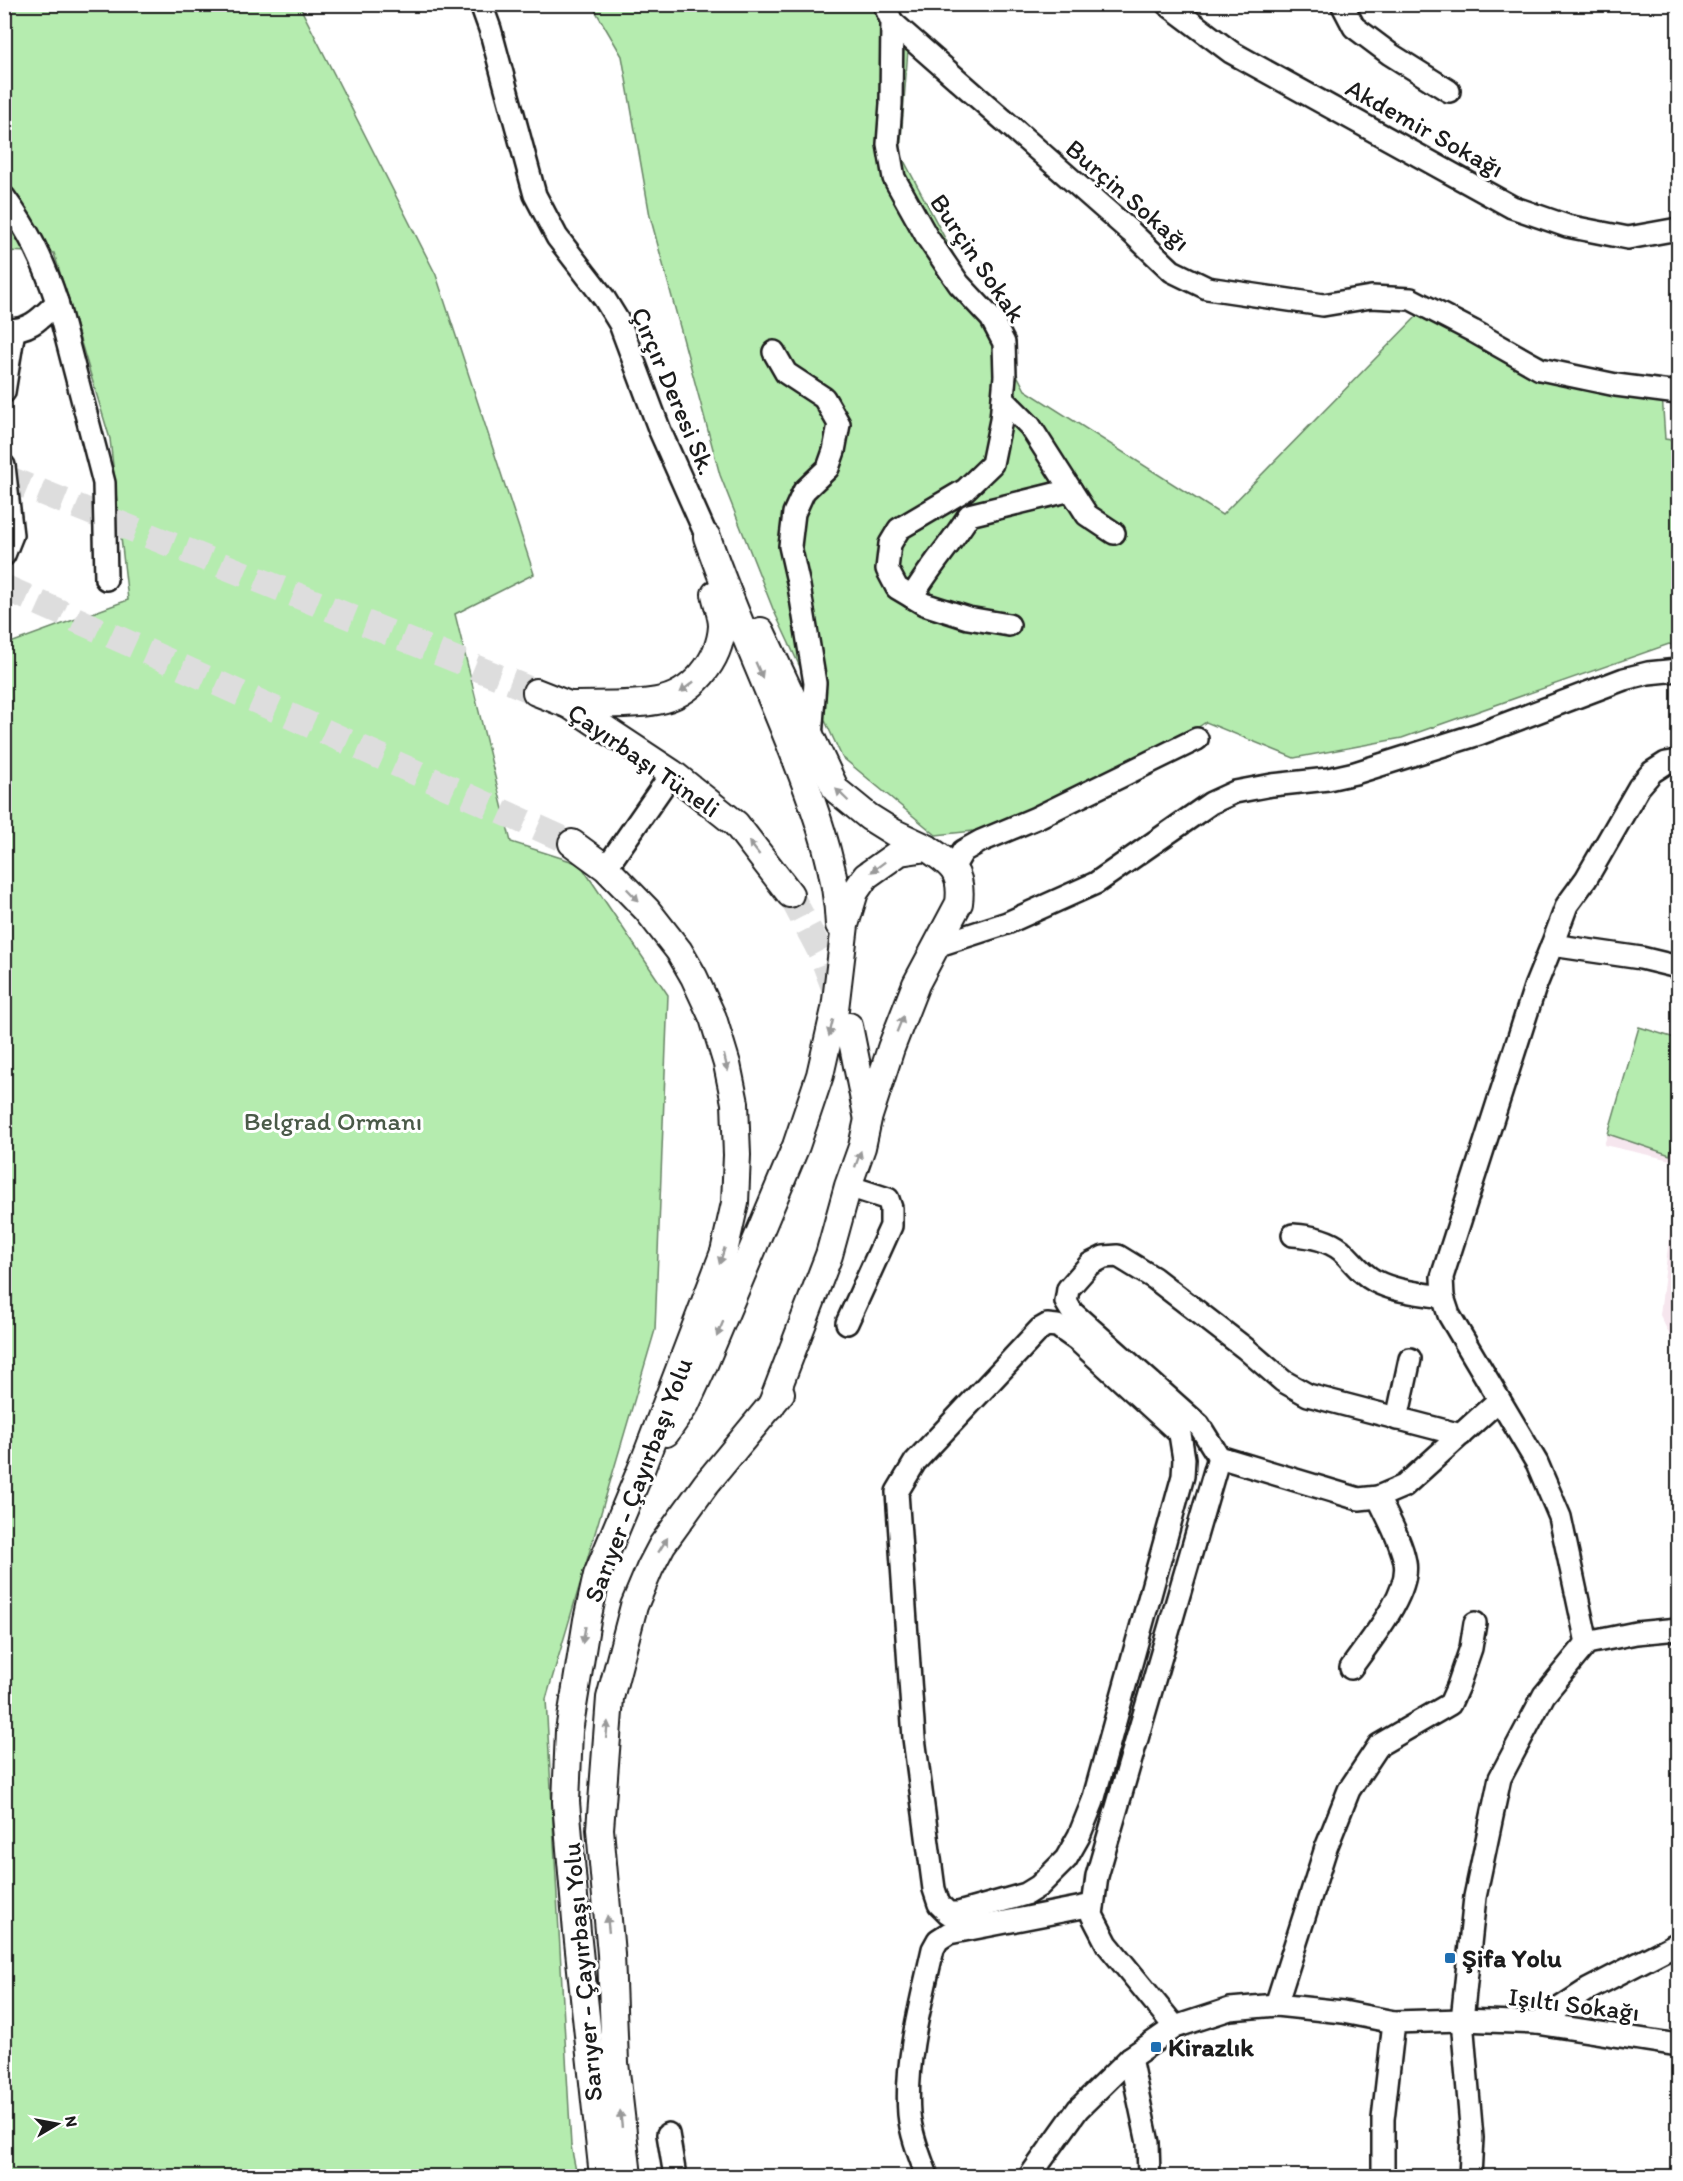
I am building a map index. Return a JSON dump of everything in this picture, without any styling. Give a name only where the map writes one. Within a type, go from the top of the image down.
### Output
[{"type":"main road","points":[[569,705],[657,701],[679,694],[701,676],[715,655],[722,624],[712,581],[706,537]]},
{"type":"main road","points":[[628,2176],[615,2063],[611,1954],[600,1829],[610,1698],[634,1606],[662,1545],[706,1484],[771,1406],[829,1255],[891,1048],[912,995],[959,903],[961,890],[953,868],[927,848],[893,832],[869,817],[836,790],[746,599],[706,537]]},
{"type":"main road","points":[[706,537],[723,585],[788,735],[815,806],[834,885],[841,970]]},
{"type":"main road","name":"Çayırbaşı Tüneli","points":[[536,692],[569,705],[672,773],[736,824],[790,894]]},
{"type":"main road","name":"Sarıyer - Çayırbaşı Yolu","points":[[572,843],[606,868],[647,910],[679,951],[694,977],[713,1018],[727,1064],[735,1103],[737,1155],[735,1203],[724,1252],[642,1467],[597,1575],[586,1620],[569,1731],[566,1802],[577,1932],[603,2176]]},
{"type":"main road","points":[[642,1467],[686,1404],[796,1146],[820,1075],[835,1009],[845,925],[855,892],[866,876],[900,852],[927,848]]},
{"type":"main road","points":[[849,1026],[868,1119]]},
{"type":"street","name":"Çırçır Deresi Sk.","points":[[481,4],[490,29],[535,195],[557,237],[604,298],[620,324],[660,431],[706,537]]},
{"type":"street","name":"Akdemir Sokağı","points":[[1167,4],[1231,52],[1512,207],[1567,226],[1628,238],[1678,229]]},
{"type":"street","points":[[1342,4],[1354,27],[1390,54],[1449,91]]},
{"type":"street","name":"Burçin Sokağı","points":[[888,14],[1172,271],[1207,288],[1323,305],[1371,297],[1411,299],[1540,369],[1616,385],[1678,393]]},
{"type":"street","name":"Burçin Sokak","points":[[888,14],[891,104],[888,144],[894,178],[927,237],[959,284],[991,318],[1004,343],[1005,376],[992,464],[965,490],[898,529],[890,544],[887,569],[897,588],[924,604],[968,618],[1009,625]]},
{"type":"street","points":[[4,197],[25,226],[45,265],[57,302],[104,483],[106,579]]},
{"type":"street","points":[[4,392],[9,330],[34,324],[57,302]]},
{"type":"street","points":[[774,352],[786,373],[824,398],[839,424],[828,468],[804,491],[794,513],[789,546],[799,586],[815,683],[811,738]]},
{"type":"street","points":[[1003,399],[1030,426],[1088,515],[1114,533]]},
{"type":"street","points":[[4,466],[12,535],[4,555]]},
{"type":"street","points":[[912,597],[925,574],[954,540],[969,515],[1071,490]]},
{"type":"street","points":[[936,946],[1007,923],[1096,883],[1211,803],[1235,792],[1355,773],[1479,734],[1624,679],[1648,673],[1678,670]]},
{"type":"street","points":[[953,868],[963,851],[981,841],[1036,818],[1197,739]]},
{"type":"street","points":[[1587,1643],[1560,1517],[1537,1464],[1449,1315],[1443,1297],[1442,1277],[1535,987],[1567,905],[1591,870],[1639,787],[1652,772],[1666,763],[1678,762]]},
{"type":"street","points":[[606,868],[672,773]]},
{"type":"street","points":[[1552,945],[1641,958],[1678,967]]},
{"type":"street","points":[[847,1323],[891,1226],[891,1208],[888,1199],[848,1186]]},
{"type":"street","points":[[1293,1235],[1310,1236],[1339,1249],[1360,1271],[1375,1281],[1401,1291],[1443,1297]]},
{"type":"street","points":[[1461,1435],[1308,1395],[1283,1381],[1246,1349],[1154,1278],[1118,1256],[1104,1257],[1090,1264],[1068,1289],[1066,1302],[1072,1312],[1199,1425],[1219,1457],[1359,1499],[1378,1497],[1404,1486],[1461,1435],[1499,1400]]},
{"type":"street","points":[[1047,1325],[1057,1326],[1077,1340],[1180,1434],[1184,1459],[1183,1476],[1140,1633],[1093,1801],[1079,1836],[1066,1859],[1039,1886],[1026,1894],[958,1913],[948,1913],[939,1904],[934,1889],[914,1738],[897,1492],[915,1462],[1040,1329],[1047,1325]]},
{"type":"street","points":[[1397,1419],[1410,1359]]},
{"type":"street","points":[[1175,2027],[1107,1944],[1092,1915],[1097,1876],[1219,1457]]},
{"type":"street","points":[[1351,1668],[1395,1605],[1406,1563],[1378,1497]]},
{"type":"street","points":[[1276,2005],[1326,1848],[1349,1790],[1379,1745],[1450,1704],[1471,1648],[1475,1623]]},
{"type":"street","points":[[1470,2176],[1472,2138],[1462,2019],[1475,1897],[1500,1778],[1544,1695],[1587,1643],[1636,1633],[1678,1629]]},
{"type":"street","points":[[1140,1633],[1165,1640]]},
{"type":"street","points":[[927,2176],[909,2115],[910,2081],[913,2043],[933,1949],[938,1940],[949,1933],[1093,1905]]},
{"type":"street","points":[[1537,2023],[1589,1989],[1678,1942]]},
{"type":"street","name":"Işıltı Sokağı","points":[[1030,2176],[1078,2109],[1131,2058],[1175,2027],[1230,2009],[1276,2005],[1343,2012],[1394,2022],[1462,2019],[1537,2023],[1678,2045]]},
{"type":"street","points":[[1383,2176],[1383,2119],[1394,2022]]},
{"type":"street","points":[[1131,2058],[1148,2143],[1149,2176]]},
{"type":"street","points":[[668,2134],[675,2176]]},
{"type":"shaded area","points":[[1642,1027],[1678,1038],[1678,1353],[1660,1315],[1673,1205],[1675,1161],[1604,1145]]},
{"type":"green space","name":"Belgrad Ormanı","points":[[5,5],[299,5],[436,275],[534,574],[455,614],[511,842],[580,864],[668,995],[655,1330],[546,1699],[571,2146],[577,2176],[5,2176],[5,645],[128,600],[110,439],[54,253],[5,251]]},
{"type":"green space","points":[[592,5],[892,5],[908,49],[900,153],[1025,390],[1222,515],[1420,313],[1478,326],[1603,384],[1662,394],[1665,439],[1678,441],[1678,647],[1669,644],[1402,738],[1294,758],[1206,722],[1057,822],[936,835],[842,757],[773,609],[720,475],[650,216],[622,56]]},
{"type":"green space","points":[[1639,1027],[1678,1039],[1678,1124],[1670,1155],[1608,1134]]},
{"type":"tunnel","points":[[4,477],[536,692]]},
{"type":"tunnel","points":[[4,587],[572,843]]},
{"type":"tunnel","points":[[790,894],[821,953],[839,1001]]},
{"type":"place","name":"Şifa Yolu","points":[[1450,1958]]},
{"type":"place","name":"Kirazlık","points":[[1156,2047]]}]
